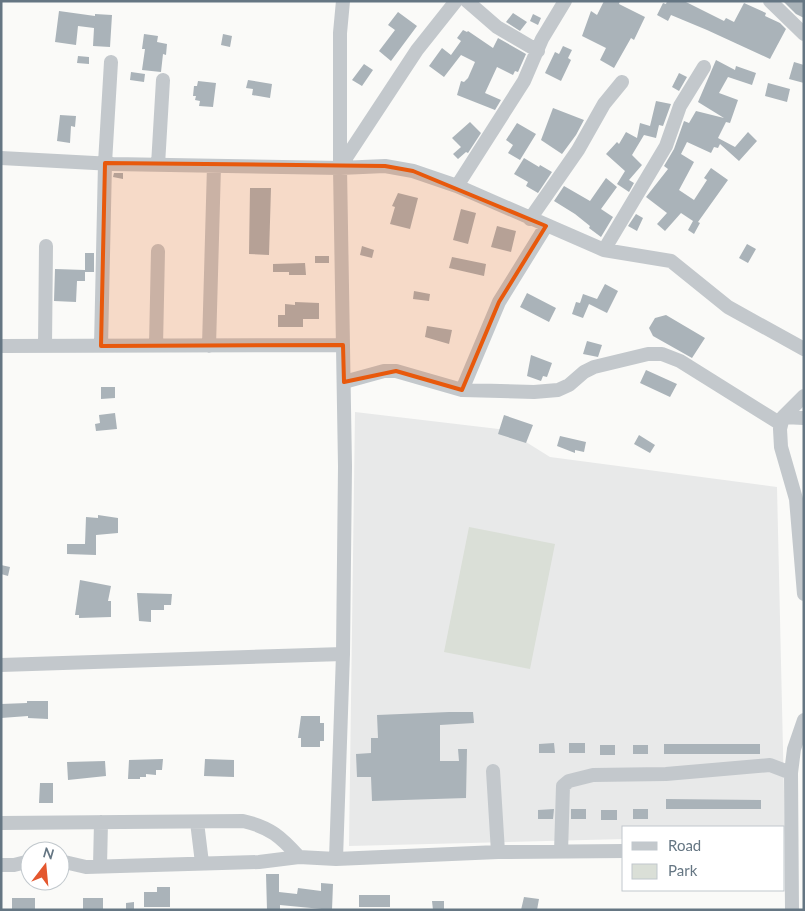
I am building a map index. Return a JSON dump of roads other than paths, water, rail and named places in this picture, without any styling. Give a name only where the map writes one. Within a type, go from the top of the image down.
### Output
[{"type":"street","points":[[340,168],[418,50],[456,1]]},
{"type":"street","points":[[467,1],[515,40],[538,51]]},
{"type":"street","points":[[457,186],[520,87],[565,1]]},
{"type":"street","points":[[770,1],[804,34]]},
{"type":"street","points":[[336,859],[345,466],[340,168],[340,34],[345,3]]},
{"type":"street","points":[[100,346],[111,62]]},
{"type":"street","points":[[604,250],[662,155],[680,106],[704,66]]},
{"type":"street","points":[[158,165],[163,80]]},
{"type":"street","points":[[530,219],[578,150],[604,104],[622,82]]},
{"type":"street","points":[[1,158],[106,164],[340,168],[385,166],[413,171],[457,186],[604,250],[671,261],[728,308],[804,349]]},
{"type":"street","points":[[209,346],[214,166]]},
{"type":"street","points":[[462,390],[499,302],[546,226]]},
{"type":"street","points":[[45,346],[46,246]]},
{"type":"street","points":[[156,346],[158,251]]},
{"type":"street","points":[[1,346],[343,345]]},
{"type":"street","points":[[344,382],[384,371],[396,371],[462,390],[534,392],[558,390],[569,386],[584,372],[594,367],[648,354],[662,354],[680,361],[782,420],[804,418]]},
{"type":"street","points":[[804,396],[782,420],[781,446],[796,499],[804,594]]},
{"type":"street","points":[[1,665],[342,654]]},
{"type":"street","points":[[792,910],[788,850],[798,809],[791,772],[794,749],[804,720]]},
{"type":"street","points":[[560,852],[562,786],[574,779],[593,775],[666,774],[770,765],[791,772]]},
{"type":"street","points":[[493,771],[498,852]]},
{"type":"street","points":[[1,823],[243,821],[260,825],[280,836],[299,857]]},
{"type":"street","points":[[100,866],[101,822]]},
{"type":"street","points":[[197,822],[202,863]]},
{"type":"street","points":[[70,863],[86,867],[259,862],[299,857],[336,859],[498,852],[622,852]]},
{"type":"street","points":[[1,865],[20,864]]}]
